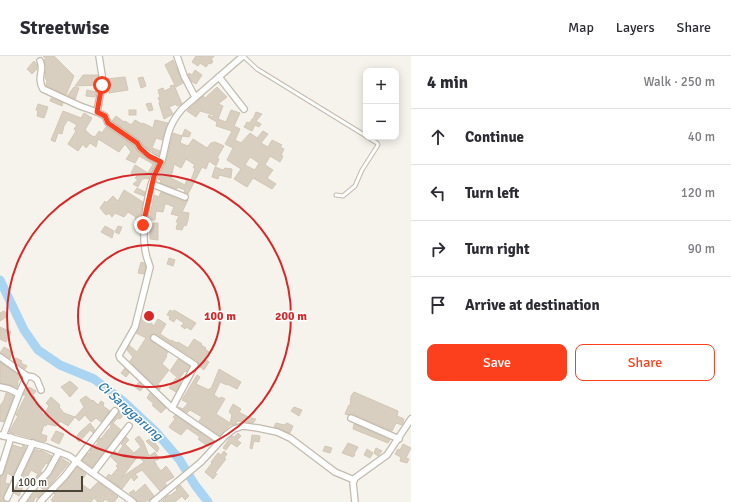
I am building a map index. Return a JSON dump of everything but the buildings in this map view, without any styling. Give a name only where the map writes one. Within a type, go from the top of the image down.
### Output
[{"type":"street","points":[[97,112],[102,85],[99,56]]},
{"type":"street","points":[[177,56],[184,76],[195,97]]},
{"type":"street","points":[[220,441],[172,408],[120,358],[119,355],[135,327],[150,267],[147,258],[143,225],[154,176],[161,162],[170,126],[175,118],[195,97],[243,56]]},
{"type":"street","points":[[40,61],[42,67],[40,79],[43,89],[105,116],[108,123],[137,143],[149,156],[161,162]]},
{"type":"street","points":[[219,77],[244,109]]},
{"type":"street","points":[[152,184],[185,197]]},
{"type":"street","points":[[154,338],[195,365],[172,408]]},
{"type":"street","points":[[0,357],[27,376],[33,377],[37,380],[42,390]]},
{"type":"street","points":[[27,376],[18,394],[2,435],[59,452],[77,461],[133,502]]},
{"type":"street","points":[[0,387],[8,388],[18,394]]},
{"type":"street","points":[[40,502],[65,476],[115,411]]},
{"type":"street","points":[[351,418],[399,438]]},
{"type":"street","points":[[355,502],[354,480],[356,476],[387,455],[411,419]]},
{"type":"street","points":[[93,473],[129,426]]},
{"type":"street","points":[[153,502],[202,462],[230,432],[239,427],[270,430],[290,438],[338,474],[354,480]]},
{"type":"street","points":[[0,472],[11,438]]},
{"type":"street","points":[[7,498],[33,443]]},
{"type":"street","points":[[22,502],[48,472],[59,452]]},
{"type":"lane","points":[[243,56],[255,68],[363,135]]},
{"type":"lane","points":[[336,195],[343,196],[355,186],[362,170],[378,146],[377,143],[372,140]]},
{"type":"waterway","name":"Ci Sanggarung","points":[[0,280],[24,330],[38,350],[60,365],[94,379],[123,401],[156,432],[179,459],[195,485],[208,502]]},
{"type":"route","points":[[102,85],[97,112],[105,116],[108,123],[137,143],[149,156],[161,162],[154,176],[143,225]]}]
